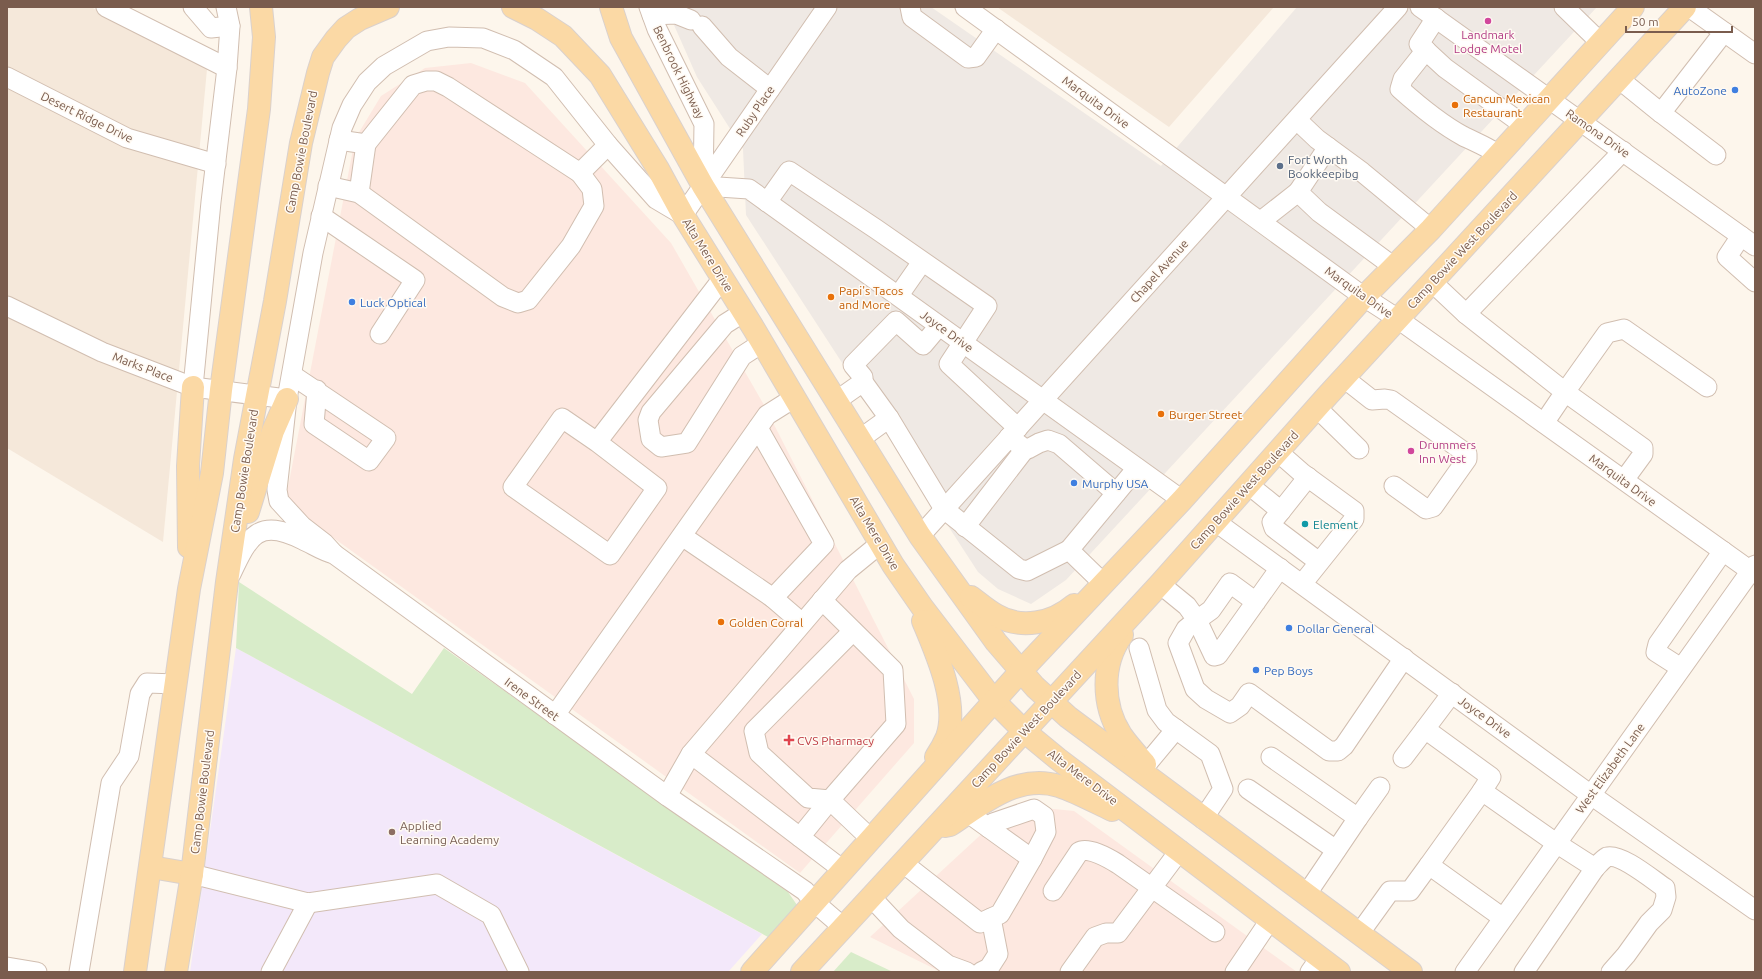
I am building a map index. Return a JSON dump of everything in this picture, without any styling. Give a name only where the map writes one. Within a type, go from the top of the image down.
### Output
[{"type":"main road","points":[[135,972],[189,589],[212,473],[221,390],[259,110],[264,37],[261,7]]},
{"type":"main road","name":"Camp Bowie Boulevard","points":[[176,972],[192,874],[227,582],[245,459],[275,301],[301,143],[323,56],[346,28],[360,19],[388,7]]},
{"type":"main road","name":"Alta Mere Drive","points":[[513,7],[537,18],[563,36],[600,75],[658,169],[683,215],[744,312],[907,585],[994,701],[1024,731],[1270,920],[1315,965],[1339,972]]},
{"type":"main road","points":[[611,7],[621,38],[703,186],[787,324],[920,536],[996,642],[1051,703],[1203,819],[1412,972]]},
{"type":"main road","name":"Camp Bowie West Boulevard","points":[[802,972],[1160,584],[1344,378],[1685,7]]},
{"type":"main road","points":[[752,972],[1102,582],[1165,519],[1364,297],[1431,229],[1550,99],[1600,43],[1627,9]]},
{"type":"main road","points":[[189,589],[188,466],[193,387]]},
{"type":"main road","points":[[227,582],[273,431],[287,399]]},
{"type":"main road","points":[[951,581],[997,616],[1019,623],[1049,621],[1066,612],[1102,582]]},
{"type":"main road","points":[[1160,584],[1120,638],[1110,658],[1106,684],[1112,715],[1121,734],[1172,795]]},
{"type":"main road","points":[[907,585],[941,665],[950,715],[947,737],[918,786]]},
{"type":"main road","points":[[935,828],[950,825],[1002,792],[1024,784],[1040,783],[1059,786],[1148,826]]},
{"type":"main road","points":[[151,867],[192,874]]},
{"type":"street","points":[[106,7],[228,68]]},
{"type":"street","points":[[192,7],[212,28],[230,26]]},
{"type":"street","points":[[193,387],[216,164],[228,68],[230,26],[226,7]]},
{"type":"street","name":"Ruby Place","points":[[683,215],[827,7]]},
{"type":"street","name":"Marquita Drive","points":[[965,7],[1364,297],[1398,319],[1723,551],[1754,570]]},
{"type":"street","name":"Chapel Avenue","points":[[920,536],[1398,7]]},
{"type":"street","name":"Ramona Drive","points":[[1420,7],[1748,241]]},
{"type":"street","points":[[1564,7],[1600,43]]},
{"type":"street","points":[[1689,7],[1755,54]]},
{"type":"street","points":[[650,11],[676,14],[696,23],[729,57],[770,89]]},
{"type":"street","name":"Benbrook Highway","points":[[650,11],[704,124],[703,186]]},
{"type":"street","points":[[911,12],[968,58],[976,57],[996,29]]},
{"type":"street","points":[[1436,18],[1419,44],[1445,68],[1525,126]]},
{"type":"street","points":[[1660,113],[1724,32]]},
{"type":"street","points":[[334,554],[324,543],[302,526],[279,501],[277,490],[287,399],[313,253],[342,128],[352,105],[367,82],[384,66],[428,41],[449,37],[483,38],[514,50],[554,77],[608,145],[656,199],[683,215]]},
{"type":"street","points":[[1426,50],[1403,79],[1400,89],[1413,102],[1463,136],[1486,146],[1499,154]]},
{"type":"street","name":"Desert Ridge Drive","points":[[7,77],[127,138],[216,164]]},
{"type":"street","points":[[1619,79],[1660,113],[1716,154]]},
{"type":"street","points":[[328,186],[360,193],[503,297],[518,303],[528,300],[571,246],[594,206],[592,189],[580,173],[448,87],[436,81],[426,81],[413,86],[366,144],[360,193]]},
{"type":"street","points":[[1296,120],[1431,229]]},
{"type":"street","points":[[339,140],[366,144]]},
{"type":"street","points":[[580,173],[608,145]]},
{"type":"street","points":[[1261,221],[1298,192],[1328,147]]},
{"type":"street","points":[[1466,314],[1623,151]]},
{"type":"street","points":[[767,202],[789,171],[863,220],[987,306],[949,364],[1013,432],[1025,449]]},
{"type":"street","name":"Joyce Drive","points":[[703,186],[749,188],[1182,500]]},
{"type":"street","points":[[1298,192],[1319,212],[1394,267]]},
{"type":"street","points":[[322,216],[415,280],[380,334]]},
{"type":"street","points":[[1748,241],[1727,258],[1755,282]]},
{"type":"street","points":[[899,295],[922,262]]},
{"type":"street","points":[[597,442],[723,278]]},
{"type":"street","points":[[1432,282],[1466,314],[1565,392],[1643,448],[1643,454],[1624,480]]},
{"type":"street","name":"Marks Place","points":[[7,306],[102,352],[193,387],[287,399]]},
{"type":"street","points":[[744,312],[725,324],[651,412],[648,420],[651,439],[661,447],[687,443],[742,356],[762,343]]},
{"type":"street","points":[[939,326],[923,344],[896,321],[853,365],[863,377],[863,382],[889,418],[944,509],[1019,569],[1027,571],[1068,550],[1137,468]]},
{"type":"street","points":[[1544,423],[1607,333],[1624,329],[1707,387]]},
{"type":"street","points":[[292,375],[317,390]]},
{"type":"street","points":[[1344,378],[1372,400],[1391,400],[1467,454],[1468,459],[1433,507],[1426,509],[1394,486]]},
{"type":"street","points":[[836,401],[863,382]]},
{"type":"street","points":[[555,715],[767,415],[794,398]]},
{"type":"street","points":[[1318,408],[1359,449]]},
{"type":"street","points":[[562,418],[597,442],[657,488],[610,555],[513,487],[562,418]]},
{"type":"street","points":[[860,439],[889,418]]},
{"type":"street","points":[[758,428],[824,544],[773,598]]},
{"type":"street","points":[[965,527],[1025,449],[1028,449],[1038,442],[1048,440],[1059,444],[1116,493]]},
{"type":"street","points":[[1278,452],[1308,477],[1354,510],[1354,519],[1302,584]]},
{"type":"street","points":[[1308,477],[1272,522],[1274,528],[1319,562]]},
{"type":"street","points":[[1249,485],[1281,511]]},
{"type":"street","name":"Joyce Drive","points":[[1216,522],[1591,795],[1755,910]]},
{"type":"street","name":"Irene Street","points":[[227,582],[242,551],[253,536],[263,530],[289,534],[304,540],[321,551],[334,554],[667,796],[805,890],[814,902],[843,927]]},
{"type":"street","points":[[682,536],[773,598],[802,623]]},
{"type":"street","points":[[667,796],[691,754],[848,570],[881,543]]},
{"type":"street","points":[[1068,550],[1102,582]]},
{"type":"street","points":[[1681,668],[1656,652],[1658,644],[1723,551]]},
{"type":"street","points":[[1160,584],[1187,606],[1197,620],[1214,656],[1218,655],[1280,568]]},
{"type":"street","name":"West Elizabeth Lane","points":[[1464,972],[1681,668],[1754,570]]},
{"type":"street","points":[[1256,602],[1230,583],[1211,610],[1186,629],[1178,643],[1195,688],[1206,699],[1230,713],[1240,706],[1249,693],[1329,751],[1338,752],[1344,746],[1404,658]]},
{"type":"street","points":[[800,837],[896,724],[893,670],[822,600]]},
{"type":"street","points":[[853,631],[754,731],[759,753],[764,758],[808,798],[830,800],[871,839]]},
{"type":"street","points":[[1139,648],[1157,710],[1166,722],[1210,754],[1223,789],[1203,819]]},
{"type":"street","points":[[78,972],[111,783],[129,756],[140,694],[147,683],[176,684]]},
{"type":"street","points":[[1404,758],[1452,693]]},
{"type":"street","points":[[1146,765],[1176,729]]},
{"type":"street","points":[[1390,891],[1410,891],[1491,777],[1425,729]]},
{"type":"street","points":[[691,754],[843,870]]},
{"type":"street","points":[[1271,757],[1358,818]]},
{"type":"street","points":[[1306,895],[1380,787]]},
{"type":"street","points":[[1248,789],[1336,850]]},
{"type":"street","points":[[1482,791],[1556,844],[1596,868]]},
{"type":"street","points":[[903,863],[980,923],[1000,914],[1046,832],[1044,816],[1034,809],[993,823],[989,828]]},
{"type":"street","points":[[968,813],[1032,859]]},
{"type":"street","points":[[1053,892],[1079,852],[1086,850],[1104,856],[1118,864],[1215,932]]},
{"type":"street","points":[[1070,972],[1095,937],[1106,933],[1118,933],[1180,850]]},
{"type":"street","points":[[1524,972],[1596,868],[1605,858],[1611,857],[1630,863],[1665,888],[1666,897],[1662,910],[1649,923],[1626,955],[1611,972]]},
{"type":"street","points":[[1429,865],[1503,918]]},
{"type":"street","points":[[192,874],[308,903],[437,884],[491,915],[519,972]]},
{"type":"street","points":[[1359,934],[1401,876]]},
{"type":"street","points":[[871,897],[901,929],[948,965],[967,972]]},
{"type":"street","points":[[271,972],[308,903]]},
{"type":"street","points":[[982,972],[989,968],[998,954],[991,918]]},
{"type":"street","points":[[1235,972],[1270,920]]},
{"type":"street","points":[[7,967],[37,972]]},
{"type":"shaded area","points":[[7,7],[91,7],[207,69],[163,542],[7,448]]},
{"type":"shaded area","points":[[666,7],[931,7],[1161,166],[1297,7],[1597,7],[1066,580],[1031,604],[998,589],[978,572],[746,215],[743,149],[697,77]]},
{"type":"shaded area","points":[[997,7],[1274,7],[1169,127]]},
{"type":"shaded area","points":[[471,63],[525,83],[671,243],[764,405],[914,699],[914,743],[800,873],[285,503],[355,139],[381,96],[425,68]]},
{"type":"shaded area","name":"Applied Learning Academy","points":[[236,648],[762,934],[728,972],[190,972]]},
{"type":"shaded area","points":[[1013,805],[1074,811],[1297,972],[941,972],[870,937]]},
{"type":"green space","points":[[239,582],[412,694],[444,648],[788,892],[797,905],[768,937],[236,648]]},
{"type":"green space","points":[[851,952],[893,972],[833,972]]},
{"type":"place","name":"Landmark Lodge Motel","points":[[1488,21]]},
{"type":"place","name":"AutoZone","points":[[1735,90]]},
{"type":"place","name":"Cancun Mexican Restaurant","points":[[1455,105]]},
{"type":"place","name":"Fort Worth Bookkeepibg","points":[[1280,166]]},
{"type":"place","name":"Papi's Tacos and More","points":[[831,297]]},
{"type":"place","name":"Luck Optical","points":[[352,302]]},
{"type":"place","name":"Burger Street","points":[[1161,414]]},
{"type":"place","name":"Drummers Inn West","points":[[1411,451]]},
{"type":"place","name":"Murphy USA","points":[[1074,483]]},
{"type":"place","name":"Element","points":[[1305,524]]},
{"type":"place","name":"Golden Corral","points":[[721,622]]},
{"type":"place","name":"Dollar General","points":[[1289,628]]},
{"type":"place","name":"Pep Boys","points":[[1256,670]]},
{"type":"place","name":"CVS Pharmacy","points":[[789,740]]},
{"type":"place","name":"Applied Learning Academy","points":[[392,832]]}]
